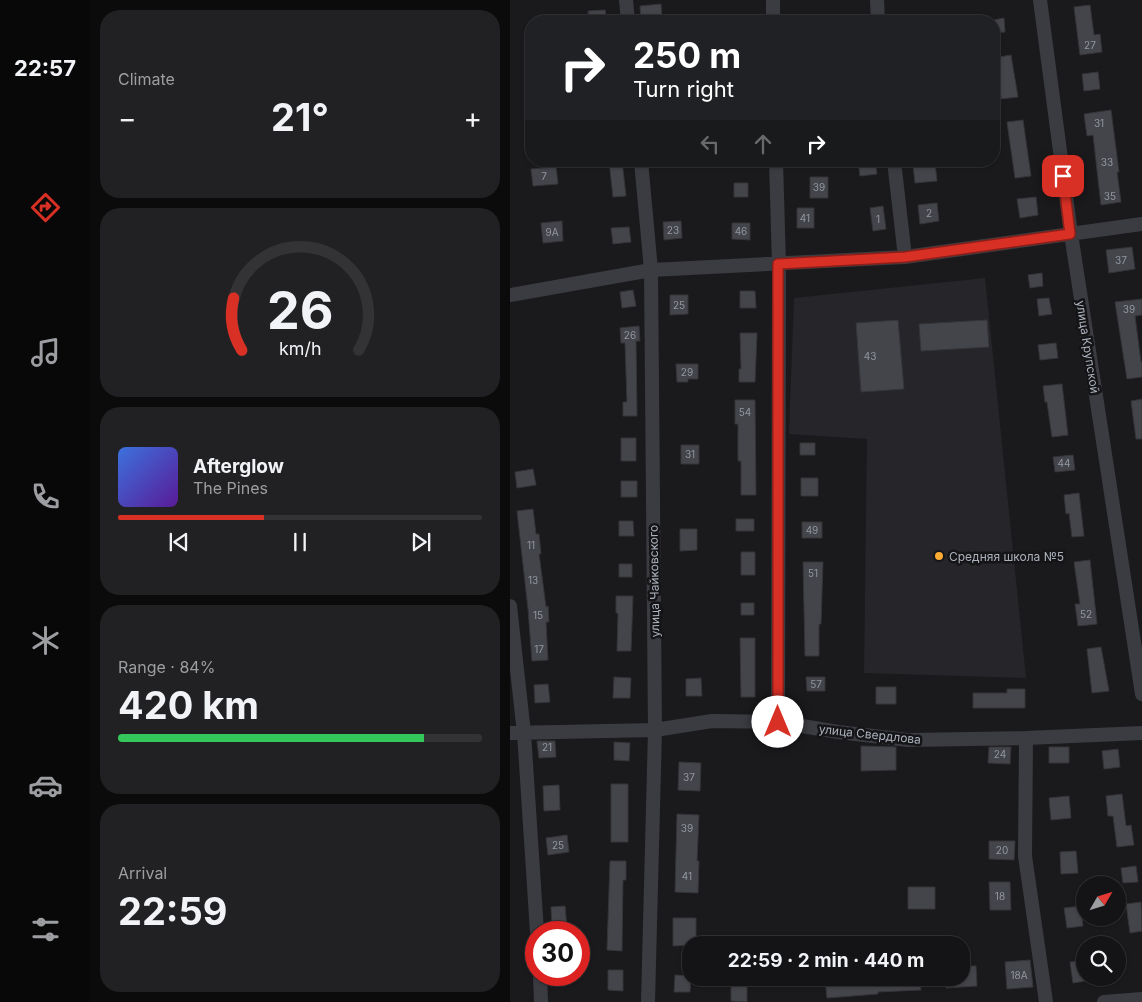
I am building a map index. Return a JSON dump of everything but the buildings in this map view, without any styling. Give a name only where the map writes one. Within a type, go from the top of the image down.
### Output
[{"type":"street","points":[[626,0],[627,15]]},
{"type":"street","points":[[773,0],[773,15]]},
{"type":"street","points":[[877,0],[878,15]]},
{"type":"street","name":"улица Крупской","points":[[1040,0],[1070,234],[1142,694]]},
{"type":"street","name":"улица Чайковского","points":[[641,167],[650,270],[656,730],[648,1002]]},
{"type":"street","points":[[776,167],[778,264],[778,722]]},
{"type":"street","points":[[895,167],[905,257]]},
{"type":"street","points":[[510,295],[650,270],[905,257],[1142,224]]},
{"type":"street","points":[[510,606],[517,733],[536,921]]},
{"type":"street","name":"улица Свердлова","points":[[517,733],[656,730],[712,721],[778,722],[838,732],[908,740],[1026,738],[1142,733]]},
{"type":"street","points":[[1026,738],[1025,856],[1046,1002]]},
{"type":"street","points":[[541,986],[542,1002]]},
{"type":"street","points":[[1104,1002],[1142,999]]},
{"type":"shaded area","name":"Средняя школа №5","points":[[985,278],[1026,678],[864,673],[867,439],[789,434],[794,298]]},
{"type":"place","name":"Средняя школа №5","points":[[939,556]]},
{"type":"route","points":[[778,722],[778,264],[905,257],[1070,234],[1063,176]]}]
